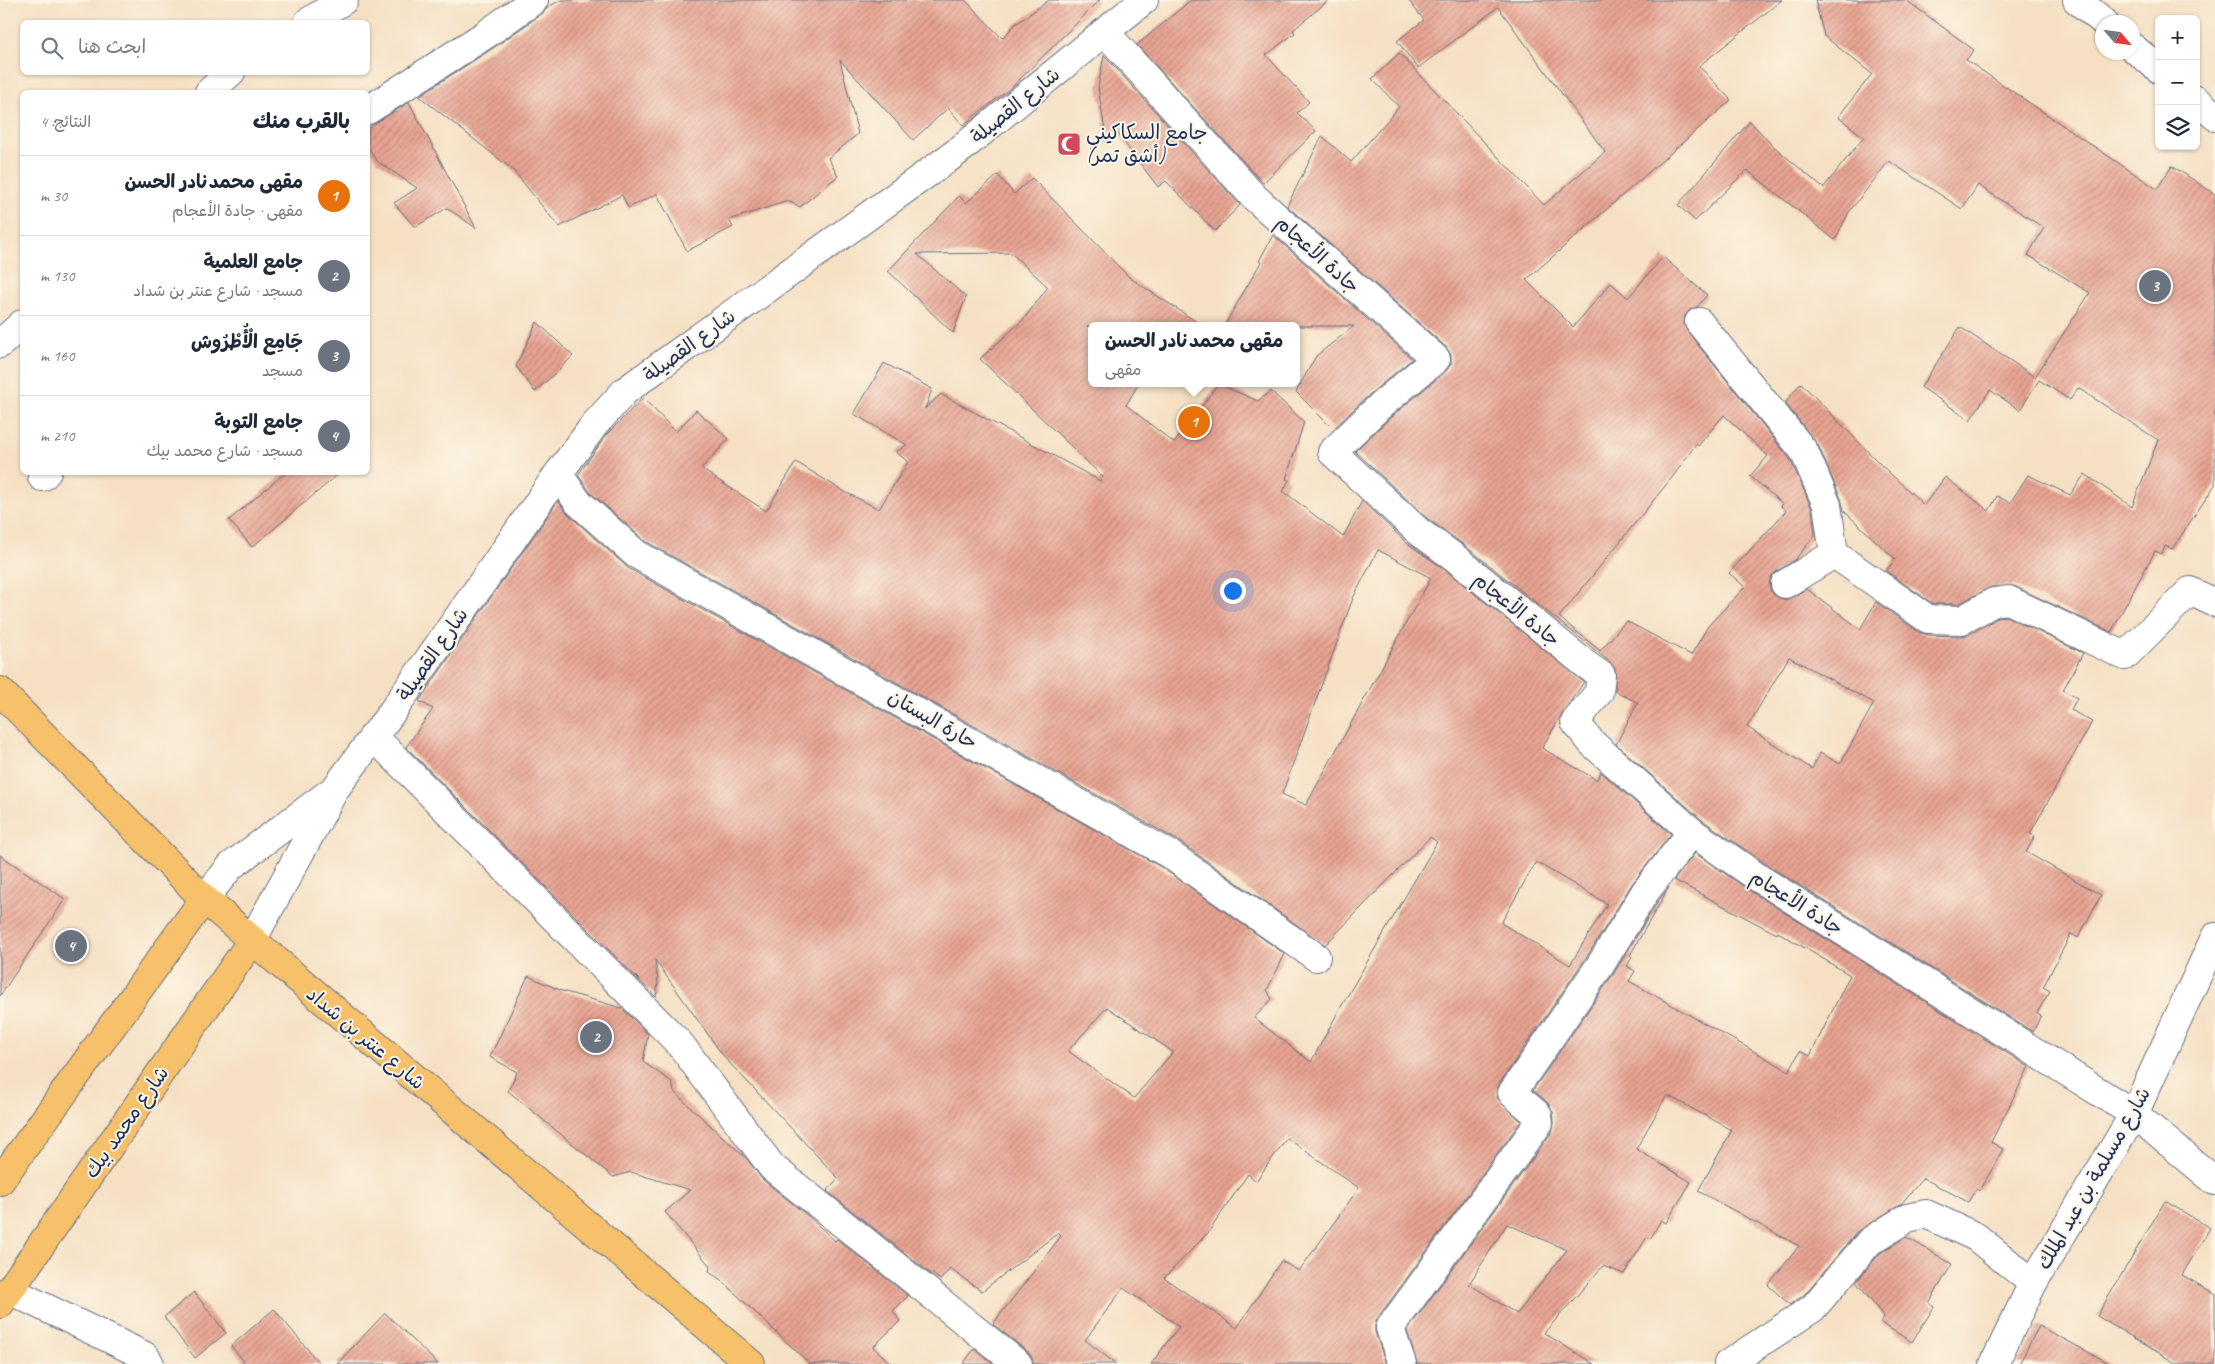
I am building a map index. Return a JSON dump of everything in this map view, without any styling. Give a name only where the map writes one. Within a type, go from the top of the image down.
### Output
[{"type":"main road","name":"شارع عنتر بن شداد","points":[[0,691],[204,899],[251,942],[751,1364]]},
{"type":"main road","points":[[0,1181],[204,899]]},
{"type":"main road","name":"شارع محمد بيك","points":[[5,1297],[251,942]]},
{"type":"street","points":[[311,20],[344,0]]},
{"type":"street","points":[[370,109],[485,35],[534,0]]},
{"type":"street","name":"شارع القصيلة","points":[[251,942],[335,789],[594,424],[625,391],[957,152],[1144,0]]},
{"type":"street","points":[[2078,0],[2096,15]]},
{"type":"street","name":"جادة الأعجام","points":[[1105,32],[1254,197],[1436,359],[1381,405],[1332,452],[1418,531],[1454,557],[1584,664],[1601,675],[1599,692],[1575,722],[1592,743],[1692,832],[1760,879],[2134,1114],[2215,1181]]},
{"type":"street","points":[[2140,54],[2155,66]]},
{"type":"street","points":[[211,90],[228,75]]},
{"type":"street","points":[[2200,103],[2215,116]]},
{"type":"street","points":[[1699,322],[1804,451],[1826,505],[1834,554],[1928,619],[1962,620],[1994,602],[2008,600],[2125,656],[2190,591],[2215,604]]},
{"type":"street","points":[[0,344],[20,326]]},
{"type":"street","name":"حارة البستان","points":[[558,474],[578,502],[636,554],[1169,854],[1316,957]]},
{"type":"street","points":[[1785,584],[1834,554]]},
{"type":"street","points":[[373,736],[680,1044],[772,1168],[1018,1364]]},
{"type":"street","name":"شارع القصيلة","points":[[204,899],[231,866],[335,789]]},
{"type":"street","points":[[1402,1364],[1390,1328],[1539,1123],[1538,1116],[1512,1094],[1601,964],[1646,892],[1692,832]]},
{"type":"street","name":"شارع مسلمة بن عبد الملك","points":[[1994,1364],[2033,1283],[2134,1114],[2215,937]]},
{"type":"street","points":[[1728,1364],[1813,1308],[1870,1241],[1906,1218],[1926,1214],[1976,1237],[2033,1283]]},
{"type":"street","points":[[5,1297],[145,1356],[150,1364]]},
{"type":"building","points":[[561,0],[965,0],[1002,38],[1016,24],[1049,0],[1100,0],[1013,86],[963,125],[948,108],[913,140],[840,60],[858,134],[828,158],[838,176],[800,207],[788,201],[729,220],[733,227],[687,251],[657,194],[628,208],[622,195],[559,227],[513,170],[419,96],[493,48],[543,13],[548,7]]},
{"type":"building","points":[[1191,0],[1329,0],[1293,30],[1295,33],[1266,55],[1309,102],[1297,113],[1316,131],[1263,183],[1137,45]]},
{"type":"building","points":[[1408,0],[1782,0],[1699,66],[1731,100],[1526,280],[1573,327],[1611,283],[1628,298],[1663,257],[1707,295],[1697,307],[1690,310],[1685,316],[1684,324],[1687,331],[1790,459],[1812,509],[1815,535],[1795,560],[1771,577],[1769,584],[1771,592],[1777,597],[1786,600],[1807,589],[1860,629],[1876,602],[1919,632],[1928,635],[1962,636],[1970,634],[1999,617],[2006,616],[2083,653],[2063,690],[2077,698],[2071,710],[2092,722],[2030,834],[2035,836],[2026,852],[2101,895],[2078,938],[2071,934],[2043,987],[2050,991],[2037,1013],[2041,1015],[2033,1032],[1769,866],[1702,820],[1616,744],[1638,703],[1615,691],[1615,669],[1610,662],[1464,545],[1428,519],[1355,451],[1391,417],[1446,371],[1451,364],[1451,355],[1446,347],[1287,206],[1322,136],[1351,162],[1399,107],[1372,79],[1399,53],[1544,205],[1605,152],[1498,7],[1418,68],[1397,41],[1424,20]],"holes":[[[1724,415],[1768,456],[1750,476],[1783,504],[1781,506],[1786,511],[1729,573],[1745,587],[1708,626],[1691,655],[1626,621],[1600,651],[1559,617],[1674,475],[1696,444],[1698,446]],[[1789,657],[1874,703],[1840,764],[1820,753],[1812,769],[1747,727]]]},
{"type":"building","points":[[1815,0],[1906,0],[1974,50],[1966,60],[2157,189],[2172,166],[2215,194],[2215,485],[2172,549],[2165,546],[2162,554],[2155,551],[2111,632],[2014,586],[1991,587],[1958,604],[1933,604],[1886,571],[1895,559],[1844,511],[1841,499],[1818,445],[1785,403],[1801,383],[1880,464],[1924,505],[1945,477],[1989,511],[1997,496],[2010,503],[2028,475],[2070,495],[2085,474],[2132,507],[2158,440],[2078,388],[2070,400],[2039,380],[2020,410],[1990,390],[1970,420],[1921,387],[1960,327],[2035,377],[2090,293],[2028,255],[2044,228],[1978,185],[1962,209],[1889,161],[1849,212],[1835,240],[1747,170],[1695,221],[1678,205],[1750,121],[1771,144],[1823,188],[1864,137],[1838,117],[1872,74],[1824,36]]},
{"type":"building","points":[[1104,55],[1240,205],[1215,231],[1166,181],[1158,187],[1118,134],[1107,144],[1098,87]]},
{"type":"building","points":[[409,102],[476,228],[447,208],[415,227],[394,203],[417,188],[377,161],[370,150],[370,127]]},
{"type":"building","points":[[998,175],[1014,194],[1032,178],[1130,278],[1197,322],[1088,322],[1088,387],[1137,387],[1126,405],[1174,443],[1216,387],[1225,387],[1258,401],[1271,391],[1304,422],[1286,479],[1289,480],[1283,491],[1343,537],[1362,501],[1407,543],[1444,569],[1584,682],[1563,712],[1542,748],[1597,780],[1601,772],[1671,834],[1632,884],[1588,955],[1499,1084],[1496,1092],[1498,1099],[1521,1121],[1377,1319],[1375,1332],[1386,1364],[1151,1364],[1179,1326],[1123,1288],[1085,1340],[1116,1364],[1033,1364],[1028,1352],[993,1324],[1061,1236],[1058,1233],[982,1291],[950,1269],[940,1280],[931,1274],[827,1191],[838,1178],[724,1057],[655,960],[658,983],[656,997],[406,747],[433,709],[419,701],[558,501],[568,514],[628,568],[1161,867],[1285,954],[1267,990],[1272,999],[1254,1018],[1311,1062],[1437,842],[1430,837],[1325,945],[1177,840],[645,541],[590,492],[578,475],[607,434],[643,398],[676,432],[696,410],[729,439],[701,469],[766,511],[796,462],[845,492],[879,509],[908,462],[896,452],[907,445],[854,414],[884,363],[932,389],[925,409],[941,394],[1100,481],[1103,477],[980,359],[1023,320],[1048,287],[1011,253],[917,254],[966,297],[953,333],[888,271],[959,196],[966,203]],"holes":[[[1378,550],[1431,578],[1306,805],[1282,794],[1353,598]],[[1536,862],[1607,904],[1570,965],[1501,923]],[[1107,1007],[1173,1052],[1134,1098],[1068,1051]],[[1287,1138],[1359,1188],[1299,1271],[1281,1261],[1237,1328],[1164,1278],[1208,1233],[1248,1174],[1256,1181]]]},
{"type":"building","points":[[1273,235],[1412,359],[1370,394],[1333,429],[1296,392],[1316,356],[1354,326],[1300,326],[1300,322],[1226,322],[1261,262],[1259,261]]},
{"type":"building","points":[[537,322],[573,356],[535,392],[516,366]]},
{"type":"building","points":[[282,475],[337,475],[252,547],[229,520]]},
{"type":"building","points":[[1695,853],[1752,892],[2029,1067],[1991,1142],[2003,1149],[1980,1191],[1976,1189],[1968,1202],[1923,1178],[1901,1204],[1858,1231],[1804,1295],[1790,1305],[1768,1285],[1799,1246],[1698,1191],[1732,1130],[1667,1095],[1636,1149],[1691,1182],[1666,1223],[1661,1220],[1650,1239],[1647,1237],[1624,1274],[1603,1266],[1544,1333],[1594,1364],[1417,1364],[1407,1331],[1552,1132],[1553,1112],[1548,1103],[1533,1090],[1614,973],[1658,901],[1669,887],[1630,955],[1632,957],[1627,966],[1635,971],[1629,981],[1789,1071],[1800,1051],[1810,1056],[1850,975],[1778,932],[1777,934],[1674,880]],"holes":[[[1507,1224],[1567,1250],[1517,1314],[1469,1284]]]},
{"type":"building","points":[[0,855],[65,899],[0,996]]},
{"type":"building","points":[[528,976],[562,991],[622,1008],[648,1034],[643,1062],[672,1082],[674,1092],[747,1159],[762,1179],[808,1216],[835,1241],[837,1239],[908,1296],[893,1311],[900,1321],[873,1347],[892,1364],[810,1364],[720,1279],[709,1272],[710,1266],[665,1212],[690,1190],[631,1172],[613,1177],[508,1091],[517,1072],[490,1057]]},
{"type":"building","points":[[2165,1201],[2210,1228],[2182,1275],[2215,1294],[2215,1364],[2177,1364],[2097,1316]]},
{"type":"building","points":[[1906,1237],[1952,1264],[1929,1303],[1934,1307],[1912,1342],[1881,1323],[1884,1317],[1856,1282],[1880,1253]]},
{"type":"building","points":[[194,1292],[226,1333],[195,1358],[164,1317]]},
{"type":"building","points":[[274,1309],[320,1364],[246,1364],[231,1346]]},
{"type":"building","points":[[385,1313],[438,1364],[337,1364]]},
{"type":"building","points":[[2039,1326],[2111,1364],[2019,1364]]},
{"type":"building","points":[[974,1349],[993,1364],[963,1364]]},
{"type":"place","name":"جامع السكاكيني (أشق تمر)","points":[[1069,144]]},
{"type":"place","name":"جَامِع الْأُطْرُوش","points":[[2155,286]]},
{"type":"place","name":"مقهى محمدنادر الحسن","points":[[1194,422]]},
{"type":"place","name":"جامع التوبة","points":[[71,946]]},
{"type":"place","name":"جامع العلمية","points":[[596,1037]]}]
